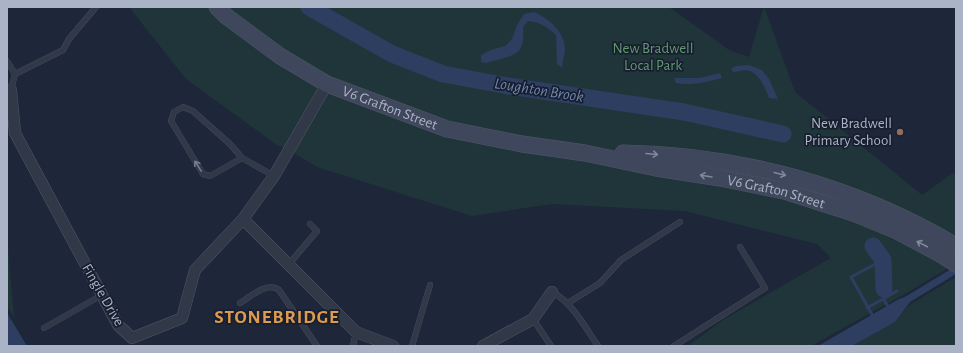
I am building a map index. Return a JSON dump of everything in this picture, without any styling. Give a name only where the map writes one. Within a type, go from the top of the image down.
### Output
[{"type":"street","name":"V6 Grafton Street","points":[[217,7],[226,16],[280,56],[327,84],[447,129],[522,144],[585,153],[656,168],[720,178],[784,191],[852,213],[897,232],[942,255],[956,264]]},
{"type":"street","name":"Fingle Drive","points":[[11,90],[15,133],[118,325],[134,342],[182,318],[195,270],[243,219],[274,176],[327,84]]},
{"type":"street","name":"V6 Grafton Street","points":[[585,153],[647,154],[702,159],[753,167],[804,180],[857,197],[888,210],[956,246]]},
{"type":"street","points":[[243,219],[356,332],[393,346]]},
{"type":"street","points":[[483,346],[533,319],[552,292]]},
{"type":"lane","points":[[15,74],[63,50],[69,39],[96,7]]},
{"type":"lane","points":[[7,61],[15,74],[11,90]]},
{"type":"lane","points":[[242,158],[210,176],[203,174],[171,121],[174,112],[183,108],[193,111],[231,145],[242,158],[274,176]]},
{"type":"lane","points":[[568,303],[600,283],[621,260],[680,222]]},
{"type":"lane","points":[[289,264],[317,230],[310,224]]},
{"type":"lane","points":[[674,346],[765,288],[740,247]]},
{"type":"lane","points":[[412,346],[430,285]]},
{"type":"lane","points":[[240,303],[267,287],[276,287],[317,346]]},
{"type":"lane","points":[[552,292],[561,296],[568,303],[598,346]]},
{"type":"lane","points":[[44,328],[102,295]]},
{"type":"lane","points":[[533,319],[551,346]]},
{"type":"lane","points":[[353,346],[356,332]]},
{"type":"green space","name":"New Bradwell Local Park","points":[[129,7],[669,7],[729,50],[749,57],[764,7],[795,92],[922,195],[956,171],[956,249],[804,180],[647,154],[784,191],[956,265],[811,346],[688,346],[723,320],[831,258],[817,244],[685,211],[551,204],[472,216],[317,167],[289,150],[277,145],[186,79]]},
{"type":"green space","points":[[7,236],[14,317],[7,306]]},
{"type":"green space","points":[[956,278],[956,346],[852,346],[895,322],[908,306]]},
{"type":"water","points":[[534,12],[555,26],[562,37],[565,54],[562,68],[557,64],[556,35],[543,25],[528,21],[523,27],[522,45],[515,54],[486,63],[481,62],[481,55],[505,46],[512,39],[517,25],[524,14]]},
{"type":"water","points":[[749,65],[762,70],[769,79],[778,99],[769,98],[758,77],[751,71],[746,70],[733,72],[731,69],[736,66]]},
{"type":"water","points":[[720,73],[722,78],[693,84],[676,83],[674,78],[700,78]]},
{"type":"water","points":[[956,266],[956,274],[910,302],[895,322],[852,346],[818,346],[899,299],[905,297]]},
{"type":"water","points":[[7,313],[27,346],[7,346]]},
{"type":"waterway","name":"Loughton Brook","points":[[309,7],[392,54],[443,74],[508,86],[684,112],[783,134]]},
{"type":"waterway","name":"Loughton Brook","points":[[873,246],[883,260],[884,289]]},
{"type":"waterway","points":[[874,318],[851,277],[883,260]]},
{"type":"waterway","name":"Loughton Brook","points":[[867,308],[897,291]]},
{"type":"waterway","name":"Loughton Brook","points":[[883,299],[890,309]]},
{"type":"place","name":"New Bradwell Primary School","points":[[900,132]]},
{"type":"district","name":"STONEBRIDGE","points":[[277,317]]}]
